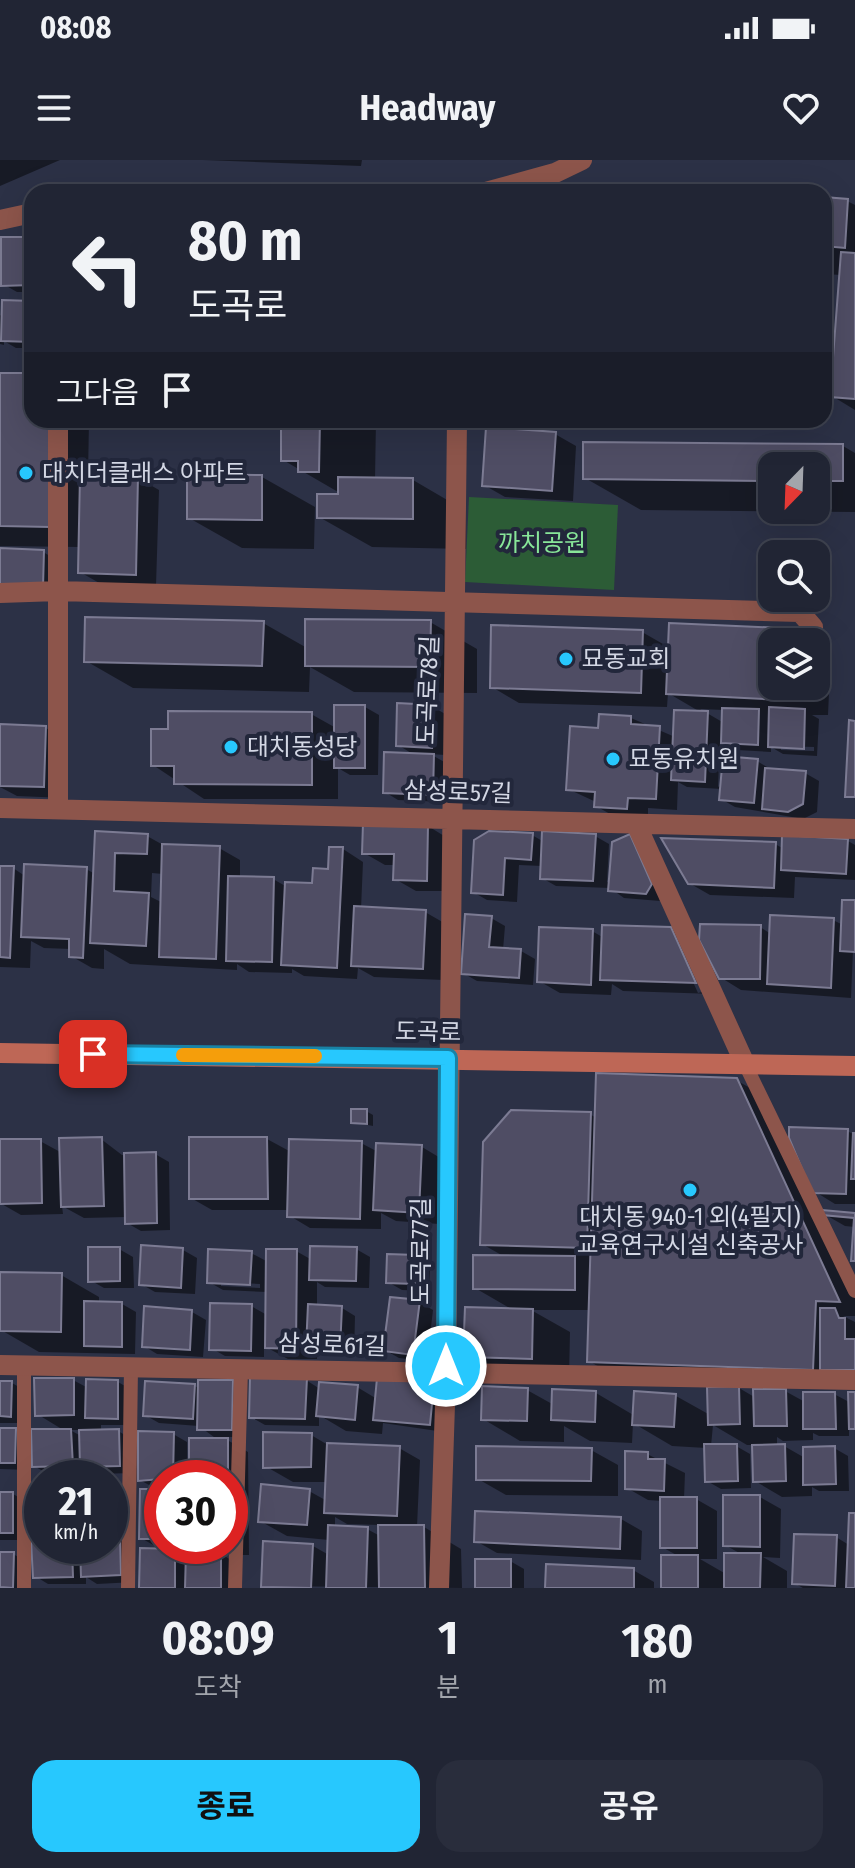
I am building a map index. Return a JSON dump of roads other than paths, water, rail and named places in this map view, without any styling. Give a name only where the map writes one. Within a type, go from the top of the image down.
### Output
[{"type":"main road","name":"도곡로","points":[[0,1053],[855,1066]]},
{"type":"street","points":[[515,184],[555,173],[582,160]]},
{"type":"street","points":[[0,220],[24,215]]},
{"type":"street","points":[[58,428],[58,809]]},
{"type":"street","name":"도곡로78길","points":[[448,1058],[450,816],[457,604],[457,428]]},
{"type":"street","points":[[0,593],[58,591],[800,612],[813,627]]},
{"type":"street","name":"삼성로57길","points":[[0,808],[450,816],[637,826],[855,829]]},
{"type":"street","points":[[637,826],[745,1064]]},
{"type":"street","name":"도곡로77길","points":[[439,1588],[446,1374],[448,1058]]},
{"type":"street","name":"삼성로61길","points":[[0,1365],[855,1380]]},
{"type":"lane","points":[[745,1064],[855,1291]]},
{"type":"lane","points":[[24,1365],[24,1588]]},
{"type":"lane","points":[[128,1588],[131,1367]]},
{"type":"lane","points":[[235,1588],[241,1369]]},
{"type":"place","name":"대치더클래스 아파트","points":[[26,473]]},
{"type":"place","name":"묘동교회","points":[[566,659]]},
{"type":"place","name":"대치동성당","points":[[231,747]]},
{"type":"place","name":"묘동유치원","points":[[613,759]]},
{"type":"place","name":"대치동 940-1 외(4필지) 교육연구시설 신축공사","points":[[690,1190]]},
{"type":"park label","name":"까치공원","points":[[542,543]]}]
